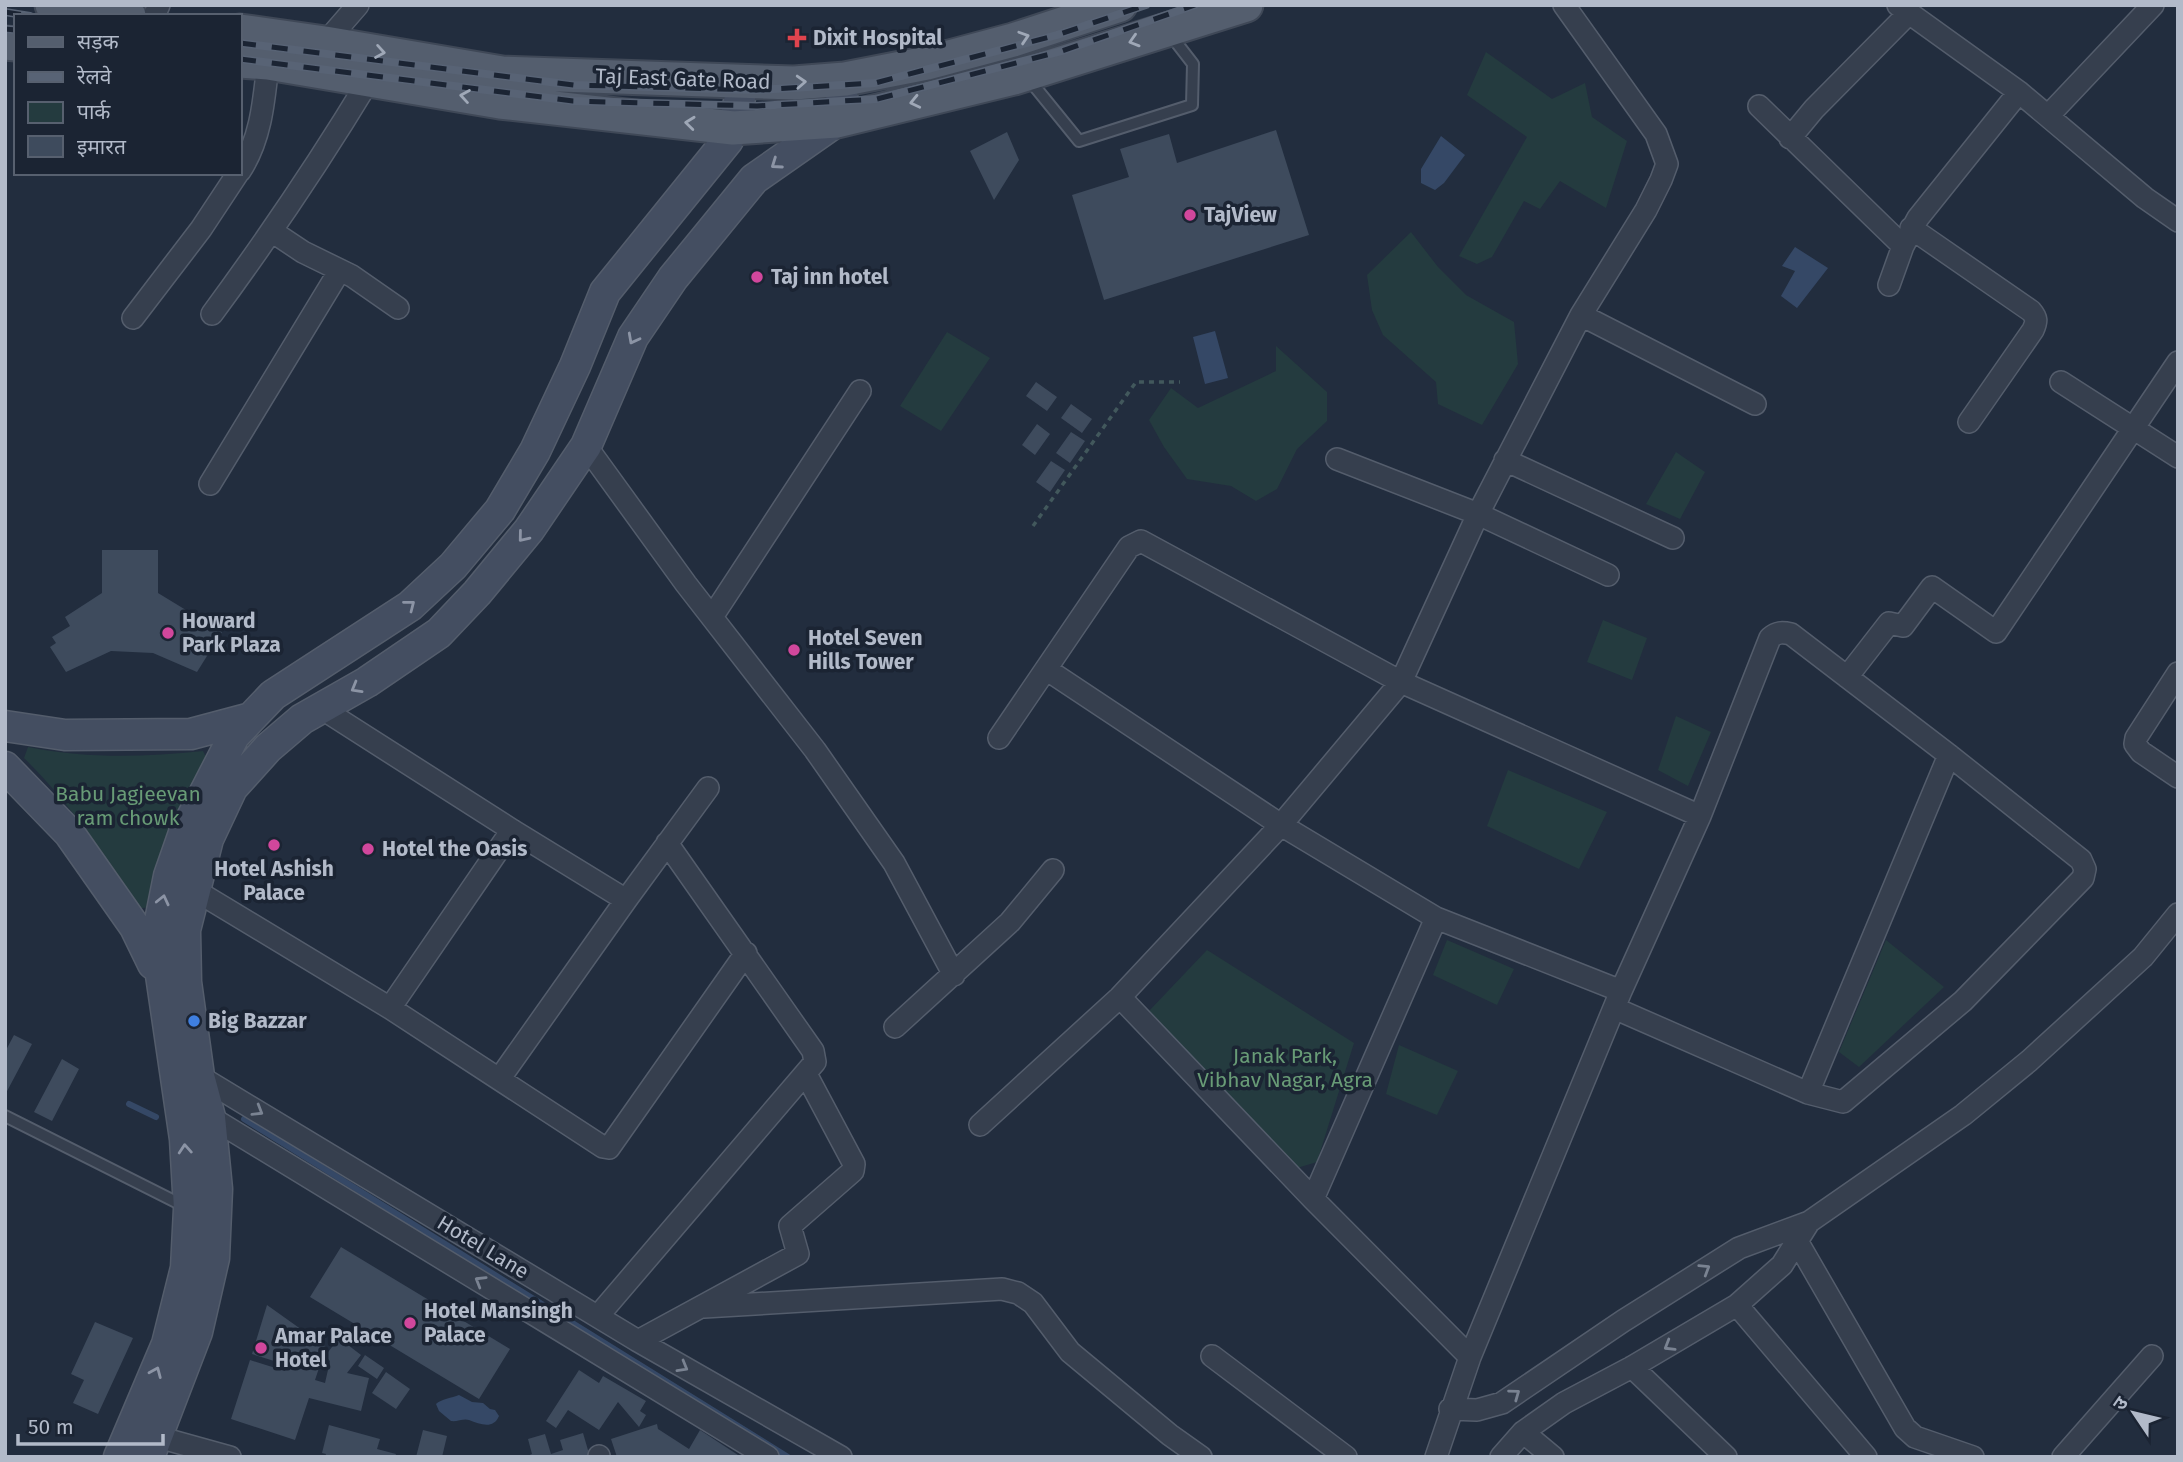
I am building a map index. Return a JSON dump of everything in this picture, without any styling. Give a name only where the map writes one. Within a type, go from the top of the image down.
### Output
[{"type":"main road","points":[[52,5],[115,14]]},
{"type":"main road","name":"Taj East Gate Road","points":[[242,32],[322,57],[502,73],[794,83],[845,79],[928,63],[1013,40],[1120,5]]},
{"type":"main road","points":[[254,62],[322,57],[369,80],[500,102],[733,128],[837,121],[1025,74],[1246,5]]},
{"type":"main road","points":[[153,1447],[197,1332],[214,1258],[217,1189],[210,1117],[199,1076],[186,982],[185,930],[193,889],[208,839],[233,788],[268,748],[302,719],[367,682],[439,633],[477,593],[529,530],[586,446],[633,337],[673,278],[754,179],[837,121],[845,79]]},
{"type":"main road","points":[[119,1457],[167,1344],[186,1268],[189,1209],[185,1139],[156,942],[169,877],[184,834],[234,736],[251,718],[274,695],[410,606],[453,566],[500,510],[535,451],[611,281],[728,140],[744,80]]},
{"type":"main road","points":[[5,726],[65,735],[191,734],[251,718]]},
{"type":"main road","points":[[5,767],[69,833],[135,927],[160,977]]},
{"type":"street","points":[[322,57],[358,5]]},
{"type":"street","points":[[980,1125],[1120,997],[1280,825],[1401,682],[1504,460],[1581,315],[1646,210],[1667,164],[1656,134],[1564,5]]},
{"type":"street","points":[[2048,116],[2153,5]]},
{"type":"street","points":[[1790,138],[1903,9],[2019,92],[2145,198],[2178,221]]},
{"type":"street","points":[[242,168],[247,161],[261,120],[254,62]]},
{"type":"street","points":[[212,314],[273,232],[369,80]]},
{"type":"street","points":[[1889,285],[1907,237],[1932,197],[2019,92]]},
{"type":"street","points":[[1759,106],[1790,138],[1907,237],[2031,311],[2036,317],[2033,330],[1969,422]]},
{"type":"street","points":[[133,318],[201,229],[237,175]]},
{"type":"street","points":[[273,232],[398,307]]},
{"type":"street","points":[[210,484],[340,270]]},
{"type":"street","points":[[1581,315],[1755,404]]},
{"type":"street","points":[[1847,677],[1889,623],[1903,626],[1932,587],[1996,632],[2178,362]]},
{"type":"street","points":[[2061,382],[2178,457]]},
{"type":"street","points":[[712,617],[860,391]]},
{"type":"street","points":[[586,446],[712,617],[816,750],[894,863],[954,975]]},
{"type":"street","points":[[1337,459],[1478,514],[1608,575]]},
{"type":"street","points":[[1504,460],[1673,538]]},
{"type":"street","points":[[999,738],[1129,547],[1141,541],[1401,682],[1700,816]]},
{"type":"street","points":[[1046,669],[1280,825],[1436,918],[1618,1000],[1808,1093],[1838,1102],[1847,1100],[1963,1000],[2083,878],[2085,869],[2081,860],[1791,634],[1775,633],[1770,638],[1700,816],[1618,1000],[1470,1357],[1450,1409],[1436,1457]]},
{"type":"street","points":[[2178,673],[2136,738],[2135,744],[2141,752],[2178,777]]},
{"type":"street","points":[[321,708],[625,900]]},
{"type":"street","points":[[1808,1093],[1949,755]]},
{"type":"street","points":[[499,1078],[708,788]]},
{"type":"street","points":[[390,1008],[512,830]]},
{"type":"street","points":[[598,1316],[815,1062],[813,1051],[667,844]]},
{"type":"street","points":[[895,1027],[1010,922],[1053,870]]},
{"type":"street","points":[[193,889],[390,1008],[603,1147],[609,1148],[746,953]]},
{"type":"street","points":[[1450,1409],[1477,1410],[1502,1403],[1623,1321],[1739,1248],[1809,1222],[1963,1115],[2029,1061],[2143,957],[2178,914]]},
{"type":"street","points":[[1313,1199],[1436,918]]},
{"type":"street","points":[[1120,997],[1313,1199],[1470,1357]]},
{"type":"street","points":[[638,1342],[798,1254],[790,1226],[853,1171],[854,1164],[806,1074]]},
{"type":"street","name":"Hotel Lane","points":[[199,1076],[638,1342],[832,1454]]},
{"type":"street","name":"Hotel Lane","points":[[210,1117],[768,1457]]},
{"type":"street","points":[[1501,1457],[1524,1432],[1579,1394],[1632,1367],[1737,1305],[1782,1265],[1809,1222]]},
{"type":"street","points":[[1797,1241],[1905,1428],[1915,1437],[1973,1457]]},
{"type":"street","points":[[528,1310],[543,1283]]},
{"type":"street","points":[[704,1307],[1002,1289],[1018,1293],[1041,1312],[1070,1352],[1170,1435],[1201,1457]]},
{"type":"street","points":[[1737,1305],[1866,1457]]},
{"type":"street","points":[[1212,1356],[1346,1457]]},
{"type":"street","points":[[2063,1457],[2152,1356]]},
{"type":"street","points":[[1632,1367],[1726,1457]]},
{"type":"street","points":[[1524,1432],[1553,1457]]},
{"type":"street","points":[[153,1447],[230,1457]]},
{"type":"lane","points":[[1025,74],[1079,141],[1192,105],[1193,64],[1168,30]]},
{"type":"lane","points":[[5,1116],[189,1209]]},
{"type":"path","points":[[1033,526],[1136,382],[1180,382]]},
{"type":"green space","points":[[1486,52],[1552,99],[1585,83],[1592,117],[1627,141],[1606,208],[1560,181],[1540,209],[1524,201],[1492,257],[1477,264],[1459,256],[1527,137],[1467,95]]},
{"type":"green space","points":[[1411,232],[1438,267],[1466,295],[1514,322],[1518,364],[1482,425],[1438,404],[1436,382],[1383,335],[1372,310],[1367,275]]},
{"type":"green space","points":[[947,332],[990,358],[941,431],[900,406]]},
{"type":"green space","points":[[1276,346],[1327,392],[1327,421],[1297,449],[1277,489],[1256,501],[1231,486],[1187,479],[1149,420],[1171,388],[1198,408],[1276,371]]},
{"type":"green space","points":[[1676,452],[1705,472],[1680,519],[1646,504]]},
{"type":"green space","points":[[1603,620],[1647,638],[1632,680],[1587,662]]},
{"type":"green space","points":[[1676,716],[1711,732],[1688,786],[1658,770]]},
{"type":"green space","name":"Babu Jagjeevan ram chowk","points":[[28,747],[72,754],[116,756],[203,751],[208,761],[189,790],[171,830],[150,907],[136,909],[85,829],[57,793],[24,758]]},
{"type":"green space","points":[[1508,770],[1607,812],[1579,869],[1487,826]]},
{"type":"green space","points":[[1447,940],[1514,969],[1497,1005],[1433,975]]},
{"type":"green space","points":[[1886,940],[1944,987],[1859,1067],[1839,1052]]},
{"type":"green space","name":"Janak Park, Vibhav Nagar, Agra","points":[[1207,950],[1354,1043],[1317,1162],[1297,1168],[1149,1011]]},
{"type":"green space","points":[[1399,1045],[1458,1071],[1437,1115],[1386,1094]]},
{"type":"water","points":[[1441,136],[1465,155],[1444,183],[1435,190],[1421,183],[1421,169]]},
{"type":"water","points":[[1795,247],[1828,268],[1797,308],[1781,296],[1795,271],[1782,266]]},
{"type":"water","points":[[1215,331],[1228,378],[1205,384],[1193,337]]},
{"type":"water","points":[[459,1395],[472,1402],[483,1403],[495,1410],[499,1416],[493,1423],[486,1425],[467,1420],[451,1421],[439,1411],[436,1404]]},
{"type":"building","name":"TajView","points":[[1276,130],[1309,235],[1104,300],[1072,195],[1129,177],[1120,149],[1169,134],[1177,163]]},
{"type":"building","points":[[1007,132],[1019,160],[994,200],[970,151]]},
{"type":"building","points":[[1036,382],[1057,397],[1047,411],[1026,396]]},
{"type":"building","points":[[1071,404],[1092,419],[1082,433],[1061,418]]},
{"type":"building","points":[[1037,424],[1050,434],[1035,455],[1022,445]]},
{"type":"building","points":[[1071,432],[1085,441],[1070,463],[1056,453]]},
{"type":"building","points":[[1051,461],[1065,470],[1050,492],[1036,482]]},
{"type":"building","points":[[102,550],[158,550],[158,593],[222,632],[197,672],[153,653],[111,651],[66,672],[50,647],[56,643],[52,637],[70,626],[65,617],[102,593]]},
{"type":"building","points":[[14,1035],[32,1044],[5,1095],[5,1052]]},
{"type":"building","points":[[62,1059],[79,1069],[52,1121],[34,1112]]},
{"type":"building","name":"Hotel Mansingh Palace","points":[[341,1247],[510,1349],[479,1399],[310,1297]]},
{"type":"building","points":[[267,1305],[326,1347],[315,1380],[325,1383],[330,1361],[325,1356],[339,1338],[361,1355],[347,1373],[369,1378],[361,1411],[309,1398],[295,1440],[231,1419],[250,1360],[285,1371],[287,1365],[252,1354]]},
{"type":"building","points":[[95,1322],[133,1338],[98,1414],[73,1403],[84,1380],[71,1374]]},
{"type":"building","points":[[365,1355],[384,1368],[377,1379],[358,1366]]},
{"type":"building","points":[[579,1370],[599,1383],[603,1376],[646,1401],[640,1411],[646,1415],[639,1427],[618,1402],[599,1430],[568,1410],[556,1428],[546,1421]]},
{"type":"building","points":[[386,1372],[410,1389],[396,1409],[372,1393]]},
{"type":"building","points":[[657,1424],[658,1429],[689,1449],[700,1430],[741,1457],[617,1457],[611,1439]]},
{"type":"building","points":[[329,1425],[380,1439],[377,1449],[396,1454],[395,1457],[325,1457],[326,1454],[322,1453]]},
{"type":"building","points":[[423,1430],[447,1436],[442,1457],[416,1457]]},
{"type":"building","points":[[583,1433],[590,1457],[525,1457],[532,1454],[528,1439],[545,1434],[551,1454],[563,1450],[560,1440]]},
{"type":"waterway","points":[[129,1104],[156,1117]]},
{"type":"waterway","points":[[244,1119],[788,1457]]},
{"type":"railway","points":[[242,43],[574,85],[757,90],[875,83],[1057,35],[1146,5]]},
{"type":"railway","points":[[242,59],[573,101],[757,106],[877,99],[1062,51],[1195,5]]},
{"type":"railway","points":[[5,12],[18,14]]},
{"type":"railway","points":[[5,29],[14,30]]},
{"type":"place","name":"Dixit Hospital","points":[[797,38]]},
{"type":"place","name":"TajView","points":[[1190,215]]},
{"type":"place","name":"Taj inn hotel","points":[[757,277]]},
{"type":"place","name":"Howard Park Plaza","points":[[168,633]]},
{"type":"place","name":"Hotel Seven Hills Tower","points":[[794,650]]},
{"type":"place","name":"Hotel Ashish Palace","points":[[274,845]]},
{"type":"place","name":"Hotel the Oasis","points":[[368,849]]},
{"type":"place","name":"Big Bazzar","points":[[194,1021]]},
{"type":"place","name":"Hotel Mansingh Palace","points":[[410,1323]]},
{"type":"place","name":"Amar Palace Hotel","points":[[261,1348]]}]
